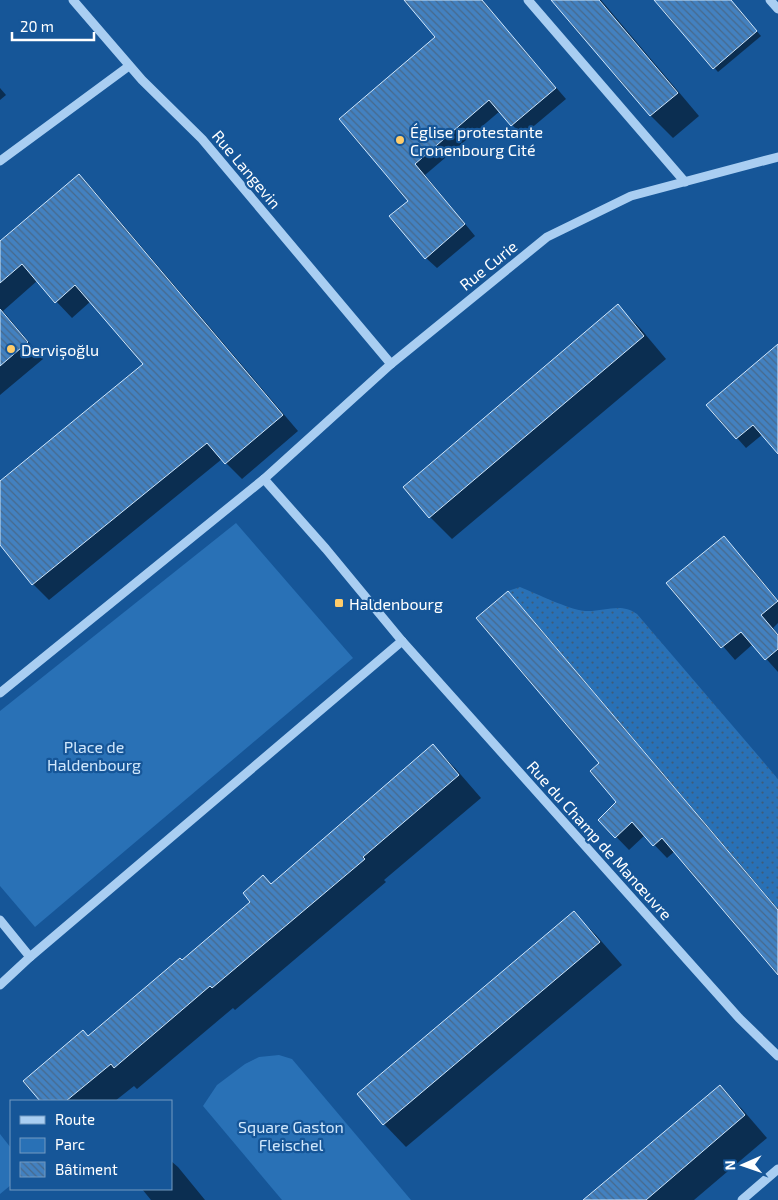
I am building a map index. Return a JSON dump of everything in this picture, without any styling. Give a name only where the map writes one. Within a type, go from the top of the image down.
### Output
[{"type":"street","name":"Rue Langevin","points":[[73,0],[128,66],[202,139],[391,364]]},
{"type":"street","points":[[528,0],[685,182]]},
{"type":"street","points":[[770,0],[778,10]]},
{"type":"street","points":[[0,161],[128,66]]},
{"type":"street","name":"Rue Curie","points":[[264,479],[391,364],[547,237],[631,196],[778,157]]},
{"type":"street","points":[[0,693],[264,479],[326,549],[402,642],[30,957],[0,985]]},
{"type":"street","name":"Rue du Champ de Manœuvre","points":[[402,642],[739,1018],[778,1056]]},
{"type":"street","points":[[0,920],[30,957]]},
{"type":"street","points":[[742,1200],[778,1169]]},
{"type":"green space","name":"Place de Haldenbourg","points":[[236,523],[353,658],[35,927],[0,886],[0,711]]},
{"type":"green space","points":[[520,587],[578,610],[592,611],[618,608],[631,610],[637,614],[778,779],[778,910],[508,591]]},
{"type":"green space","name":"Square Gaston Fleischel","points":[[279,1055],[292,1059],[411,1200],[282,1200],[203,1106],[217,1085],[245,1064],[259,1057]]},
{"type":"green space","points":[[0,1134],[10,1147],[10,1186],[0,1194]]},
{"type":"building","points":[[404,0],[482,0],[556,88],[511,126],[489,100],[415,164],[465,224],[425,259],[389,216],[408,201],[339,119],[435,37]]},
{"type":"building","points":[[551,0],[599,0],[678,93],[650,116]]},
{"type":"building","points":[[654,0],[731,0],[757,31],[713,69]]},
{"type":"building","points":[[79,174],[283,415],[225,464],[207,443],[32,585],[0,545],[0,481],[143,364],[75,285],[55,303],[22,264],[0,283],[0,241]]},
{"type":"building","points":[[618,304],[644,336],[429,518],[403,487]]},
{"type":"building","points":[[0,309],[28,342],[0,366]]},
{"type":"building","points":[[778,344],[778,454],[753,425],[736,439],[706,405]]},
{"type":"building","points":[[724,536],[778,601],[761,615],[778,635],[778,649],[765,660],[741,632],[721,648],[666,583]]},
{"type":"building","points":[[508,591],[778,910],[778,975],[662,838],[653,846],[632,822],[615,838],[598,820],[616,802],[590,771],[599,763],[476,618]]},
{"type":"building","points":[[433,744],[459,775],[363,857],[365,859],[212,988],[210,986],[114,1068],[111,1064],[67,1100],[39,1100],[23,1081],[83,1030],[88,1036],[250,902],[243,893],[263,875],[271,884]]},
{"type":"building","points":[[574,911],[600,942],[383,1125],[357,1094]]},
{"type":"building","points":[[720,1085],[745,1115],[646,1200],[583,1200]]},
{"type":"place","name":"Église protestante Cronenbourg Cité","points":[[400,140]]},
{"type":"place","name":"Dervişoğlu","points":[[11,349]]},
{"type":"place","name":"Haldenbourg","points":[[339,603]]}]
